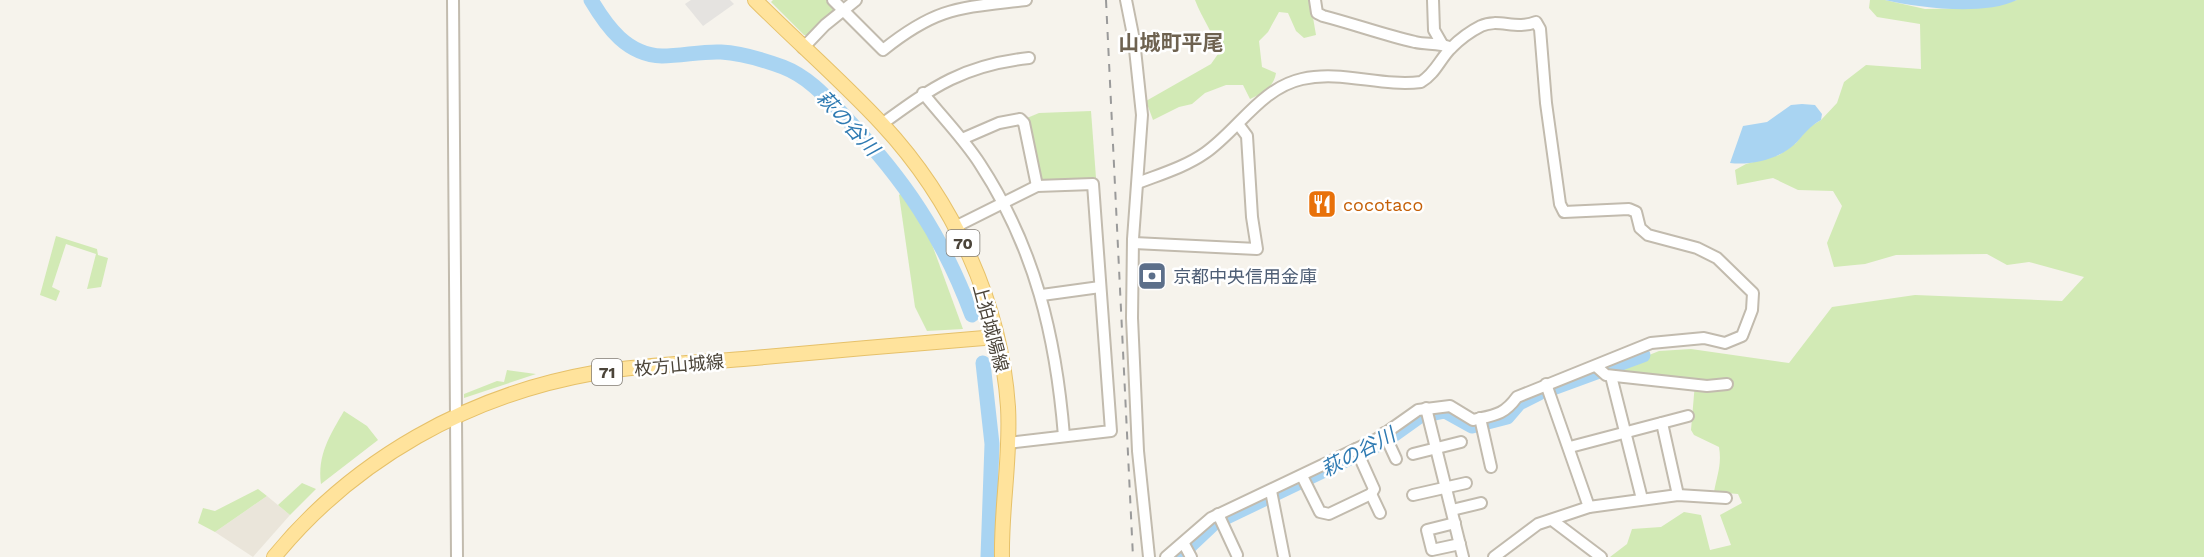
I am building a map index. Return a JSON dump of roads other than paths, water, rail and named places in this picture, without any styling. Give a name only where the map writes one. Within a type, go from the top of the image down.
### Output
[{"type":"main road","name":"上狛城陽線","points":[[755,0],[882,124],[928,182],[955,226],[984,294],[996,336],[1008,406],[1002,557]]},
{"type":"main road","name":"枚方山城線","points":[[274,557],[330,498],[406,441],[456,415],[517,391],[596,373],[996,336]]},
{"type":"street","points":[[453,0],[457,557]]},
{"type":"street","points":[[833,0],[883,50],[918,24],[960,3],[1023,0]]},
{"type":"street","points":[[803,48],[842,10],[856,0]]},
{"type":"street","points":[[1126,0],[1134,40],[1142,115],[1132,318],[1138,440],[1149,557]]},
{"type":"street","points":[[1315,0],[1317,14],[1412,42],[1447,46]]},
{"type":"street","points":[[1433,0],[1434,30],[1447,46]]},
{"type":"street","points":[[1138,183],[1197,159],[1268,95],[1301,79],[1343,76],[1402,83],[1420,82],[1430,76],[1447,46],[1485,25],[1500,23],[1522,27],[1536,22],[1540,29],[1546,103],[1560,204],[1564,212],[1629,209],[1636,212],[1640,228],[1648,235],[1697,248],[1716,258],[1753,293],[1752,310],[1742,336],[1734,341],[1725,344],[1704,338],[1652,343],[1603,371],[1546,384],[1517,397],[1507,410],[1481,422],[1473,420],[1450,406],[1406,416],[1386,437],[1272,495],[1202,524],[1187,550],[1166,557]]},
{"type":"street","points":[[882,124],[923,93],[977,68],[1029,58]]},
{"type":"street","points":[[923,93],[979,162],[1018,233],[1042,294],[1055,357],[1064,436]]},
{"type":"street","points":[[962,139],[999,123],[1020,119],[1024,123],[1037,186]]},
{"type":"street","points":[[1134,243],[1257,249],[1252,217],[1248,136],[1238,124]]},
{"type":"street","points":[[955,226],[1037,186],[1093,184],[1111,431],[1008,443]]},
{"type":"street","points":[[1042,294],[1100,287]]},
{"type":"street","points":[[1603,371],[1707,386],[1726,384]]},
{"type":"street","points":[[1603,371],[1625,432],[1642,499]]},
{"type":"street","points":[[1546,384],[1570,447],[1589,507]]},
{"type":"street","points":[[1428,411],[1463,557]]},
{"type":"street","points":[[1570,447],[1688,416]]},
{"type":"street","points":[[1481,422],[1491,467]]},
{"type":"street","points":[[1662,423],[1678,495]]},
{"type":"street","points":[[1386,437],[1395,459]]},
{"type":"street","points":[[1413,454],[1461,442]]},
{"type":"street","points":[[1304,479],[1320,512],[1329,514],[1371,494],[1374,489],[1357,452]]},
{"type":"street","points":[[1413,495],[1466,483]]},
{"type":"street","points":[[1371,494],[1380,513]]},
{"type":"street","points":[[1272,495],[1284,557]]},
{"type":"street","points":[[1494,557],[1538,524],[1589,507],[1678,495],[1726,498]]},
{"type":"street","points":[[1452,510],[1481,503]]},
{"type":"street","points":[[1220,518],[1237,555]]},
{"type":"street","points":[[1552,519],[1601,557]]},
{"type":"street","points":[[1455,523],[1427,530],[1429,540],[1432,550],[1460,544]]},
{"type":"water","points":[[1885,0],[2017,0],[1987,8],[1952,9],[1916,6]]},
{"type":"water","points":[[1791,105],[1815,105],[1822,114],[1821,120],[1791,148],[1766,160],[1730,163],[1743,126],[1767,122]]},
{"type":"waterway","name":"萩の谷川","points":[[591,0],[619,38],[638,51],[662,56],[714,52],[737,54],[783,67],[809,82],[867,141],[920,209],[948,259],[972,315]]},
{"type":"waterway","name":"萩の谷川","points":[[1553,388],[1643,355]]},
{"type":"waterway","name":"萩の谷川","points":[[983,363],[992,444],[988,557]]},
{"type":"waterway","name":"萩の谷川","points":[[1178,557],[1214,523],[1385,441],[1420,416],[1445,411],[1472,426],[1507,417],[1519,403],[1539,393]]},
{"type":"railway","points":[[1106,0],[1133,557]]},
{"type":"place","name":"cocotaco","points":[[1322,204]]},
{"type":"place","name":"京都中央信用金庫","points":[[1152,276]]},
{"type":"district","name":"山城町平尾","points":[[1171,42]]}]
